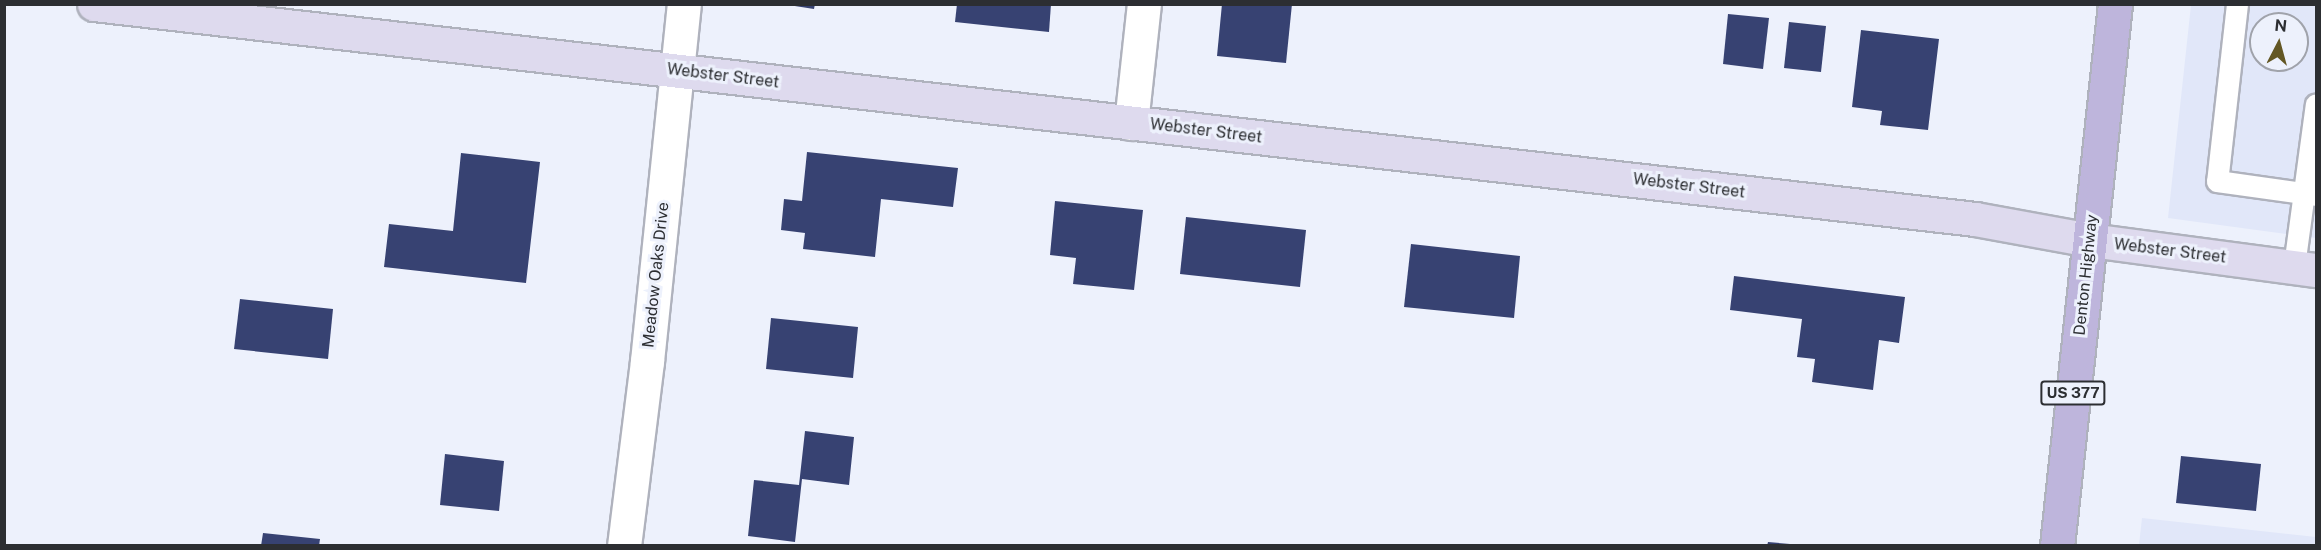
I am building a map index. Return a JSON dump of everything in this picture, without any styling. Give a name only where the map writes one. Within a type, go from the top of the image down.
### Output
[{"type":"main road","name":"Denton Highway","points":[[2057,546],[2115,4]]},
{"type":"street","name":"Webster Street","points":[[94,4],[1975,219],[2090,240],[2305,268]]},
{"type":"street","name":"Meadow Oaks Drive","points":[[624,546],[684,4]]},
{"type":"street","points":[[1131,123],[1144,4]]},
{"type":"lane","points":[[2237,4],[2217,181],[2310,194]]},
{"type":"lane","points":[[2305,268],[2316,104]]},
{"type":"shaded area","points":[[2191,5],[2316,5],[2316,238],[2168,218]]},
{"type":"shaded area","points":[[2142,518],[2316,537],[2316,545],[2139,545]]},
{"type":"building","points":[[782,4],[815,4],[814,9]]},
{"type":"building","points":[[957,4],[1051,4],[1049,32],[955,22]]},
{"type":"building","points":[[1222,4],[1292,4],[1286,63],[1217,56]]},
{"type":"building","points":[[1728,14],[1769,18],[1763,69],[1723,64]]},
{"type":"building","points":[[1789,22],[1826,26],[1821,72],[1784,68]]},
{"type":"building","points":[[1861,30],[1939,39],[1928,130],[1880,125],[1882,111],[1852,107]]},
{"type":"building","points":[[807,152],[958,168],[953,207],[881,199],[875,257],[803,249],[805,233],[781,230],[784,199],[802,201]]},
{"type":"building","points":[[461,153],[540,162],[526,283],[384,267],[389,224],[453,231]]},
{"type":"building","points":[[1055,201],[1143,210],[1134,290],[1073,284],[1076,258],[1050,255]]},
{"type":"building","points":[[1186,217],[1306,230],[1300,287],[1180,274]]},
{"type":"building","points":[[1411,244],[1520,256],[1514,318],[1404,307]]},
{"type":"building","points":[[1734,276],[1905,297],[1899,343],[1879,340],[1873,390],[1812,382],[1815,359],[1797,357],[1802,319],[1730,310]]},
{"type":"building","points":[[240,299],[333,309],[328,359],[234,349]]},
{"type":"building","points":[[771,318],[858,327],[853,378],[766,369]]},
{"type":"building","points":[[805,431],[854,437],[849,485],[802,479],[795,542],[748,536],[754,480],[799,485]]},
{"type":"building","points":[[445,454],[504,461],[499,511],[440,505]]},
{"type":"building","points":[[2181,456],[2261,464],[2256,511],[2176,503]]},
{"type":"building","points":[[263,533],[320,539],[319,546],[261,546]]},
{"type":"building","points":[[1768,542],[1790,544],[1790,546],[1767,546]]}]
